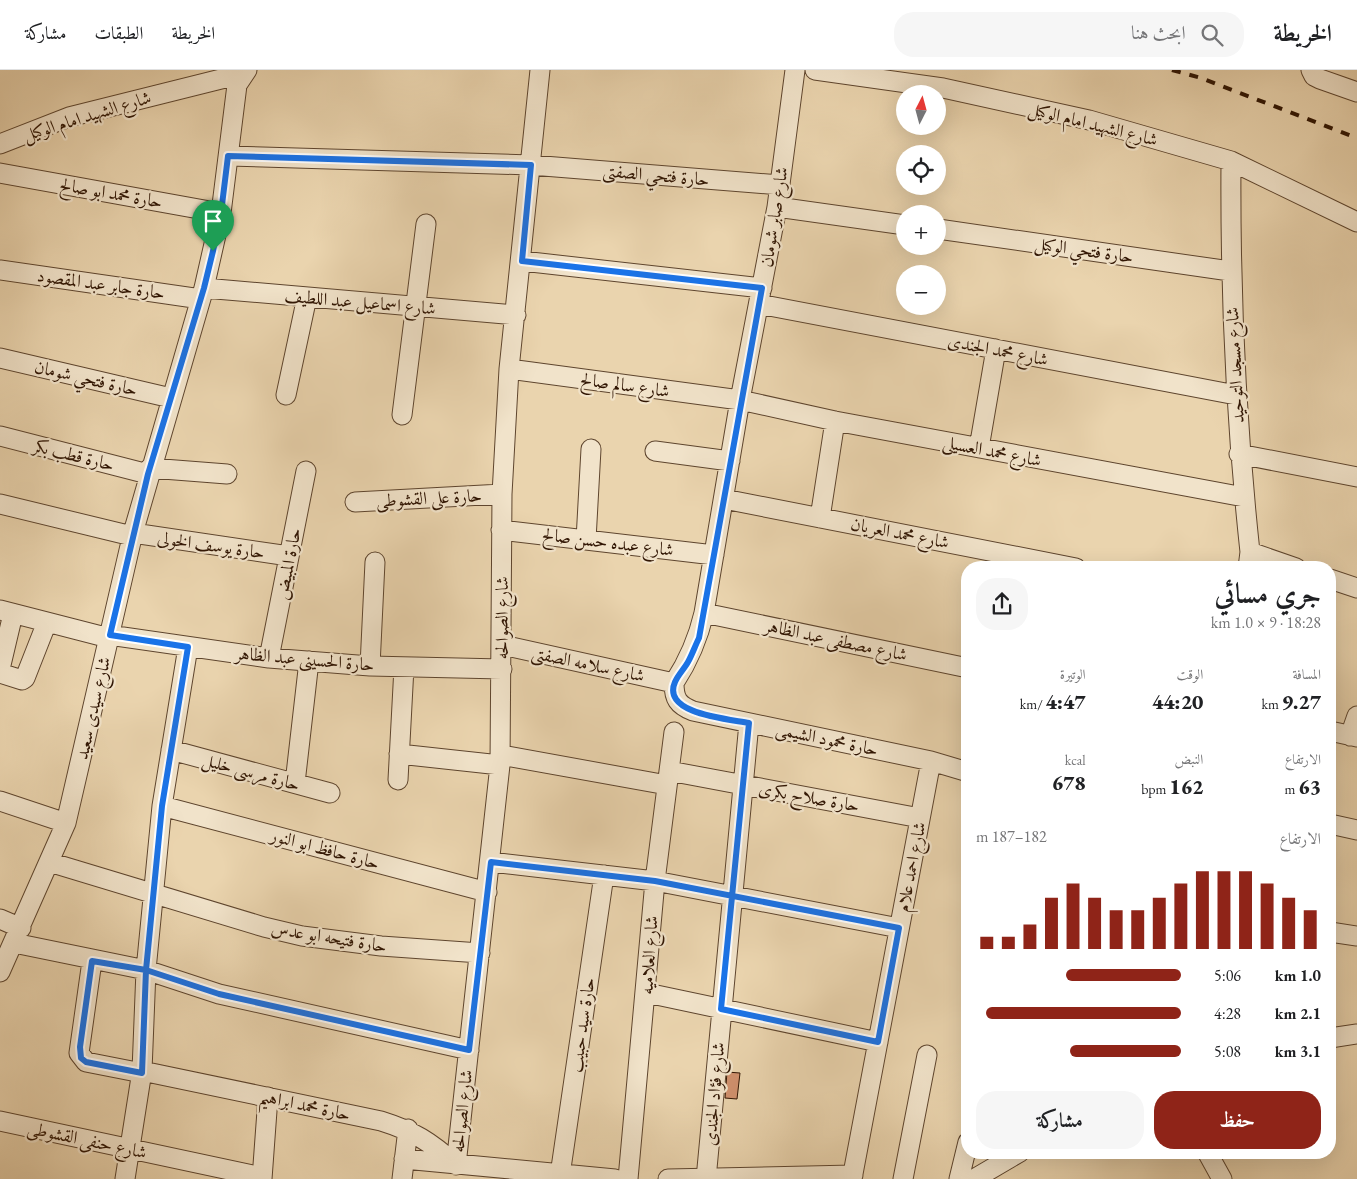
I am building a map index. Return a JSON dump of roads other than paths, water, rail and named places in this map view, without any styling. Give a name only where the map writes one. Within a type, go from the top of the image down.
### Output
[{"type":"street","name":"شارع الصوالحه","points":[[456,1165],[491,862],[500,760],[502,669],[501,530],[509,370],[522,261],[540,70]]},
{"type":"street","name":"شارع صابر شومان","points":[[674,683],[688,661],[699,638],[704,613],[740,400],[777,207],[795,70]]},
{"type":"street","name":"شارع الشهيد امام الوكيل","points":[[815,70],[943,88],[1079,118],[1231,162],[1357,222]]},
{"type":"street","points":[[1311,70],[1320,79],[1357,92]]},
{"type":"street","name":"شارع الشهيد امام الوكيل","points":[[0,144],[69,117],[237,75]]},
{"type":"street","name":"شارع سيدى سعيد","points":[[0,972],[66,823],[132,535],[149,471],[203,294],[221,213],[237,75]]},
{"type":"street","name":"حارة فتحي الصفتى","points":[[228,156],[531,165],[780,185]]},
{"type":"street","name":"شارع مسجد التوحيد","points":[[1231,162],[1230,271],[1239,454],[1249,560]]},
{"type":"street","name":"حارة محمد ابو صالح","points":[[0,174],[221,213]]},
{"type":"street","points":[[777,207],[896,224]]},
{"type":"street","points":[[402,414],[426,224]]},
{"type":"street","name":"حارة فتحي الوكيل","points":[[946,230],[1230,271]]},
{"type":"street","name":"شارع محمد الجندى","points":[[522,261],[760,296],[996,349],[1236,395]]},
{"type":"street","name":"حارة جابر عبد المقصود","points":[[0,270],[203,294]]},
{"type":"street","name":"شارع اسماعيل عبد اللطيف","points":[[203,294],[307,297],[516,315]]},
{"type":"street","points":[[286,395],[307,297]]},
{"type":"street","points":[[979,448],[996,349]]},
{"type":"street","name":"حارة فتحي شومان","points":[[0,358],[171,398]]},
{"type":"street","name":"شارع سالم صالح","points":[[509,370],[740,400]]},
{"type":"street","name":"شارع محمد العسيلى","points":[[740,400],[835,421],[1244,497]]},
{"type":"street","points":[[820,518],[835,421]]},
{"type":"street","name":"حارة قطب بكر","points":[[0,436],[149,471],[227,474]]},
{"type":"street","points":[[586,540],[590,449]]},
{"type":"street","points":[[655,451],[730,461]]},
{"type":"street","points":[[1239,454],[1357,477]]},
{"type":"street","name":"حارة المبيض","points":[[269,658],[306,471]]},
{"type":"street","name":"حارة على القشوطى","points":[[355,502],[502,494]]},
{"type":"street","name":"شارع محمد العريان","points":[[724,499],[1040,561]]},
{"type":"street","name":"حارة يوسف الخولى","points":[[0,504],[132,535],[289,556]]},
{"type":"street","name":"شارع عبده حسن صالح","points":[[501,530],[714,555]]},
{"type":"street","points":[[370,666],[375,562]]},
{"type":"street","points":[[1336,581],[1357,588]]},
{"type":"street","points":[[7,612],[0,671],[22,680],[25,678],[47,622]]},
{"type":"street","name":"حارة الحسينى عبد الظاهر","points":[[7,612],[109,637],[269,658],[370,666],[502,669]]},
{"type":"street","name":"شارع مصطفى عبد الظاهر","points":[[704,613],[961,667]]},
{"type":"street","name":"شارع سلامه الصفتى","points":[[502,645],[674,683]]},
{"type":"street","points":[[125,1179],[142,1072],[146,970],[162,806],[188,647]]},
{"type":"street","points":[[295,783],[308,661]]},
{"type":"street","points":[[398,780],[404,667]]},
{"type":"street","name":"حارة محمود الشيمى","points":[[674,683],[674,696],[681,706],[693,711],[931,761],[961,770]]},
{"type":"street","points":[[1336,732],[1354,736],[1357,716]]},
{"type":"street","name":"شارع فؤاد الجندى","points":[[706,1179],[731,895],[749,723]]},
{"type":"street","name":"شارع العلاميه","points":[[628,1179],[647,993],[655,881],[674,732]]},
{"type":"street","name":"حارة مرسى خليل","points":[[171,750],[330,793]]},
{"type":"street","name":"حارة صلاح بكرى","points":[[399,754],[500,760],[743,785],[920,818]]},
{"type":"street","name":"شارع احمد علام","points":[[852,1177],[931,761]]},
{"type":"street","points":[[0,801],[66,823]]},
{"type":"street","name":"حارة حافظ ابو النور","points":[[162,806],[487,892]]},
{"type":"street","points":[[1336,825],[1357,830]]},
{"type":"street","name":"حارة فتيحه ابو عدس","points":[[50,862],[264,927],[302,936],[371,945],[480,953]]},
{"type":"street","points":[[491,862],[655,881],[899,928]]},
{"type":"street","name":"حارة سيد حبيب","points":[[557,1176],[604,875]]},
{"type":"street","points":[[0,919],[17,935],[92,961],[146,970],[219,994],[469,1050]]},
{"type":"street","points":[[1336,933],[1357,936]]},
{"type":"street","name":"حارة محمد ابراهيم","points":[[92,961],[80,1047],[81,1058],[86,1062],[381,1121],[408,1129],[434,1144],[456,1165]]},
{"type":"street","points":[[647,993],[878,1042]]},
{"type":"street","points":[[1336,1037],[1357,1034]]},
{"type":"street","points":[[903,1179],[926,1055]]},
{"type":"street","points":[[262,1178],[268,1097]]},
{"type":"street","name":"شارع حنفى القشوطى","points":[[0,1121],[262,1178]]},
{"type":"street","points":[[402,1179],[408,1129]]},
{"type":"street","points":[[404,1159],[557,1176],[614,1179]]},
{"type":"street","points":[[959,1179],[964,1159]]},
{"type":"street","points":[[974,1179],[1008,1159]]},
{"type":"street","points":[[1211,1159],[1222,1179]]},
{"type":"street","points":[[668,1179],[852,1177]]},
{"type":"railway","points":[[1172,70],[1201,78],[1357,138]]}]
